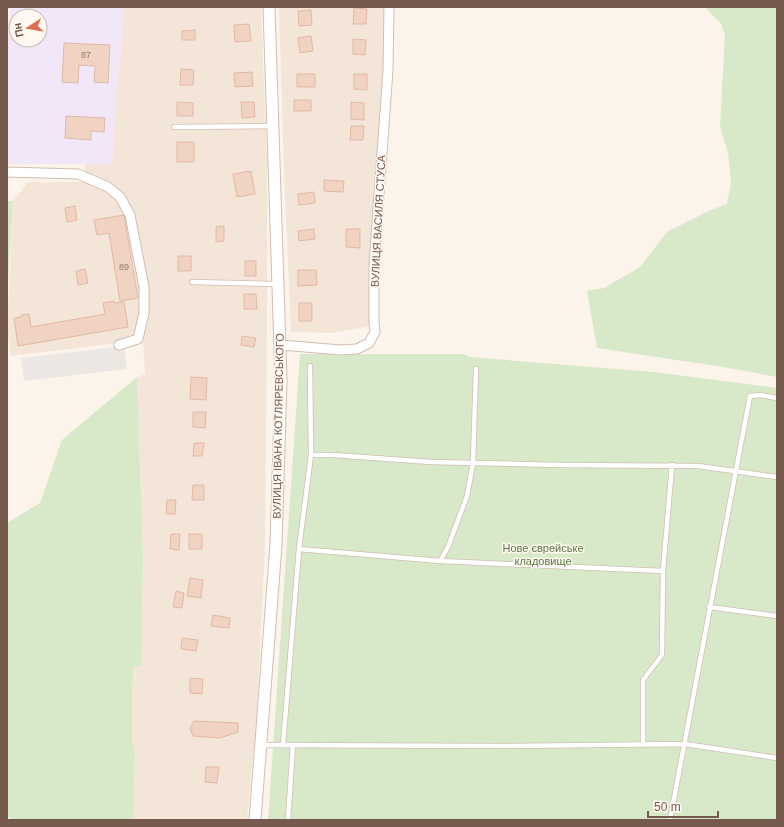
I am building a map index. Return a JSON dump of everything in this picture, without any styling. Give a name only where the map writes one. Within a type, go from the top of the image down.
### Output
[{"type":"street","name":"ВУЛИЦЯ ІВАНА КОТЛЯРЕВСЬКОГО","points":[[254,820],[276,545],[281,380],[269,7]]},
{"type":"street","name":"ВУЛИЦЯ ВАСИЛЯ СТУСА","points":[[281,345],[341,350],[356,349],[369,343],[375,332],[374,264],[388,70],[389,7]]},
{"type":"street","points":[[7,172],[78,174],[108,187],[120,197],[130,215],[144,286],[144,313],[138,339],[119,344]]},
{"type":"lane","points":[[174,127],[274,126]]},
{"type":"lane","points":[[192,282],[279,284]]},
{"type":"lane","points":[[283,745],[299,549],[311,455],[310,366]]},
{"type":"lane","points":[[440,561],[448,547],[467,496],[473,463],[476,369]]},
{"type":"lane","points":[[670,820],[750,396],[760,395],[777,398]]},
{"type":"lane","points":[[311,455],[333,455],[431,462],[560,466],[698,466],[777,477]]},
{"type":"lane","points":[[643,744],[643,680],[662,655],[663,572],[672,465]]},
{"type":"lane","points":[[299,549],[440,561],[663,572]]},
{"type":"lane","points":[[709,607],[777,616]]},
{"type":"lane","points":[[260,745],[685,744],[777,758]]},
{"type":"lane","points":[[288,820],[293,745]]},
{"type":"shaded area","points":[[11,7],[123,7],[122,42],[116,94],[112,164],[7,164],[8,42],[8,48],[48,48],[48,8]]},
{"type":"shaded area","points":[[123,7],[261,7],[267,160],[265,546],[257,711],[247,820],[133,820],[135,753],[132,739],[133,666],[141,666],[143,559],[137,377],[145,374],[143,340],[11,356],[7,331],[13,201],[28,182],[83,182],[85,164],[112,164],[116,94],[122,42]]},
{"type":"shaded area","points":[[279,7],[385,7],[384,60],[369,293],[371,326],[331,333],[291,332]]},
{"type":"shaded area","points":[[124,346],[127,369],[24,381],[21,358]]},
{"type":"green space","points":[[705,7],[777,7],[777,377],[723,367],[597,348],[587,291],[604,288],[640,267],[667,232],[711,210],[727,204],[731,183],[728,153],[720,126],[725,35],[721,24]]},
{"type":"green space","points":[[7,201],[13,201],[7,298]]},
{"type":"green space","name":"Нове єврейське кладовище","points":[[300,354],[464,354],[469,357],[654,372],[777,388],[777,820],[268,820]]},
{"type":"green space","points":[[137,377],[143,559],[141,666],[133,666],[132,739],[135,753],[133,820],[12,820],[7,816],[7,523],[40,503],[62,440]]},
{"type":"building","points":[[354,8],[367,9],[366,24],[353,24]]},
{"type":"building","points":[[311,10],[312,25],[299,26],[298,11]]},
{"type":"building","points":[[249,24],[251,41],[235,42],[234,25]]},
{"type":"building","points":[[195,30],[195,40],[182,40],[182,31]]},
{"type":"building","points":[[311,36],[313,51],[300,53],[298,38]]},
{"type":"building","points":[[353,39],[366,40],[365,55],[353,54]]},
{"type":"building","points":[[64,43],[110,45],[108,83],[94,82],[95,66],[79,65],[78,83],[62,82]]},
{"type":"building","points":[[181,69],[194,70],[193,85],[180,85]]},
{"type":"building","points":[[252,72],[253,86],[235,87],[234,73]]},
{"type":"building","points":[[297,74],[315,74],[315,87],[297,87]]},
{"type":"building","points":[[354,74],[367,74],[367,90],[354,89]]},
{"type":"building","points":[[294,100],[311,100],[311,111],[294,111]]},
{"type":"building","points":[[177,102],[193,103],[193,116],[177,116]]},
{"type":"building","points":[[241,102],[254,102],[255,117],[242,118]]},
{"type":"building","points":[[351,102],[364,103],[364,120],[351,119]]},
{"type":"building","points":[[66,116],[105,118],[104,132],[91,131],[91,140],[65,138]]},
{"type":"building","points":[[351,126],[364,126],[363,140],[350,140]]},
{"type":"building","points":[[177,142],[194,142],[194,162],[177,162]]},
{"type":"building","points":[[251,171],[255,194],[237,197],[233,174]]},
{"type":"building","points":[[324,180],[344,181],[343,192],[324,191]]},
{"type":"building","points":[[314,192],[315,203],[299,205],[298,194]]},
{"type":"building","points":[[75,206],[77,220],[67,222],[65,208]]},
{"type":"building","points":[[124,215],[138,298],[120,301],[109,233],[97,235],[94,220]]},
{"type":"building","points":[[224,226],[224,241],[216,242],[216,227]]},
{"type":"building","points":[[314,229],[315,239],[299,241],[298,231]]},
{"type":"building","points":[[346,229],[360,229],[360,248],[346,247]]},
{"type":"building","points":[[178,256],[191,256],[191,271],[178,271]]},
{"type":"building","points":[[245,261],[256,261],[256,276],[245,276]]},
{"type":"building","points":[[85,269],[88,283],[78,285],[76,271]]},
{"type":"building","points":[[298,270],[316,270],[317,285],[298,286]]},
{"type":"building","points":[[244,294],[256,294],[257,309],[244,309]]},
{"type":"building","points":[[114,301],[114,303],[124,302],[128,327],[18,346],[14,318],[29,314],[31,327],[105,314],[103,303]]},
{"type":"building","points":[[299,303],[312,303],[312,321],[299,321]]},
{"type":"building","points":[[242,336],[256,338],[254,347],[241,345]]},
{"type":"building","points":[[191,377],[207,378],[206,400],[190,399]]},
{"type":"building","points":[[193,412],[206,412],[205,428],[193,427]]},
{"type":"building","points":[[194,443],[204,443],[202,456],[193,456]]},
{"type":"building","points":[[193,485],[204,485],[204,500],[192,500]]},
{"type":"building","points":[[167,500],[176,500],[175,514],[166,514]]},
{"type":"building","points":[[171,534],[180,534],[179,550],[170,549]]},
{"type":"building","points":[[189,534],[202,534],[202,549],[189,549]]},
{"type":"building","points":[[190,578],[203,580],[201,598],[187,596]]},
{"type":"building","points":[[176,591],[184,593],[182,608],[173,607]]},
{"type":"building","points":[[213,615],[230,618],[229,628],[211,626]]},
{"type":"building","points":[[182,638],[198,640],[196,651],[181,649]]},
{"type":"building","points":[[190,678],[203,679],[202,694],[190,693]]},
{"type":"building","points":[[194,721],[238,723],[238,732],[220,738],[193,736],[190,728]]},
{"type":"building","points":[[206,767],[219,767],[217,783],[205,782]]}]
